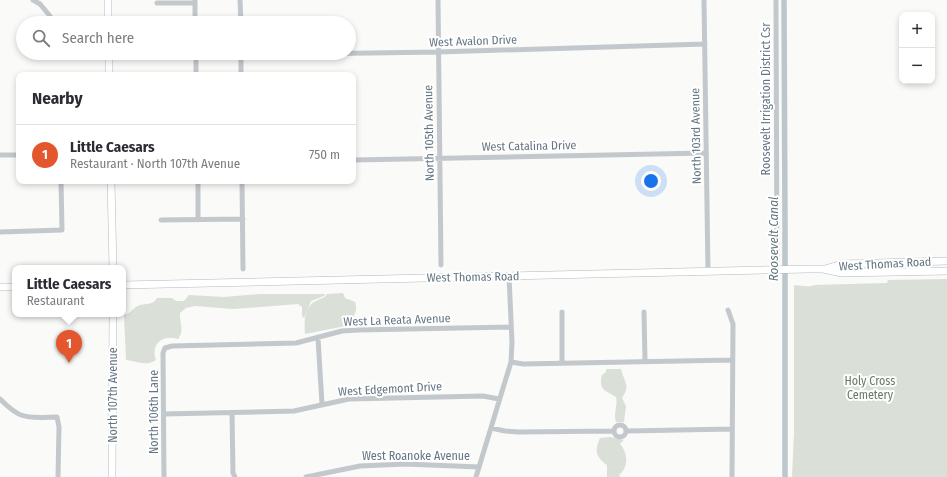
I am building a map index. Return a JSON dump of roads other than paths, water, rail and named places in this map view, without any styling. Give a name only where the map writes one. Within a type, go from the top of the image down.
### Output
[{"type":"main road","points":[[108,0],[108,16]]},
{"type":"main road","points":[[109,60],[109,72]]},
{"type":"main road","points":[[111,184],[113,265]]},
{"type":"main road","name":"West Thomas Road","points":[[126,285],[793,270],[823,269],[842,264],[947,261]]},
{"type":"main road","name":"West Thomas Road","points":[[823,269],[842,273],[947,271]]},
{"type":"main road","points":[[0,288],[12,287]]},
{"type":"main road","name":"North 107th Avenue","points":[[112,477],[113,317]]},
{"type":"street","points":[[33,0],[40,4],[50,16]]},
{"type":"street","points":[[240,0],[241,16]]},
{"type":"street","name":"North 105th Avenue","points":[[438,0],[441,265]]},
{"type":"street","name":"North 103rd Avenue","points":[[704,0],[708,272]]},
{"type":"street","name":"Roosevelt Irrigation District Csr","points":[[776,0],[777,270]]},
{"type":"street","points":[[157,3],[195,1],[195,16]]},
{"type":"street","name":"West Avalon Drive","points":[[356,53],[438,52],[705,44]]},
{"type":"street","points":[[196,60],[196,72]]},
{"type":"street","points":[[241,60],[241,72]]},
{"type":"street","name":"West Catalina Drive","points":[[356,160],[706,153]]},
{"type":"street","points":[[0,155],[16,155]]},
{"type":"street","points":[[0,232],[62,230],[61,184]]},
{"type":"street","points":[[198,184],[198,220]]},
{"type":"street","points":[[242,184],[243,269]]},
{"type":"street","points":[[161,220],[243,219]]},
{"type":"street","points":[[476,477],[510,362],[511,327],[509,276]]},
{"type":"street","points":[[728,310],[733,324],[732,477]]},
{"type":"street","points":[[562,312],[562,363]]},
{"type":"street","points":[[644,312],[645,361]]},
{"type":"street","name":"West La Reata Avenue","points":[[165,348],[172,346],[296,343],[342,331],[358,330],[511,327]]},
{"type":"street","points":[[318,338],[322,404]]},
{"type":"street","name":"North 106th Lane","points":[[164,477],[163,353],[165,348]]},
{"type":"street","points":[[510,362],[523,364],[732,360]]},
{"type":"street","name":"West Edgemont Drive","points":[[164,414],[294,411],[348,399],[483,396],[499,399]]},
{"type":"street","points":[[0,399],[21,415],[46,417],[56,416],[59,427],[58,477]]},
{"type":"street","points":[[232,413],[233,473],[235,477]]},
{"type":"street","points":[[614,431],[617,426],[621,425],[625,427],[627,431]]},
{"type":"street","points":[[491,428],[505,432],[614,431]]},
{"type":"street","points":[[627,431],[732,429]]},
{"type":"street","points":[[614,431],[616,436],[621,438],[627,431]]},
{"type":"street","name":"West Roanoke Avenue","points":[[306,477],[360,466],[404,464],[479,467]]},
{"type":"waterway","name":"Roosevelt Canal","points":[[784,0],[785,477]]},
{"type":"place","name":"Little Caesars","points":[[69,363]]},
{"type":"park label","name":"Holy Cross Cemetery","points":[[870,388]]}]
